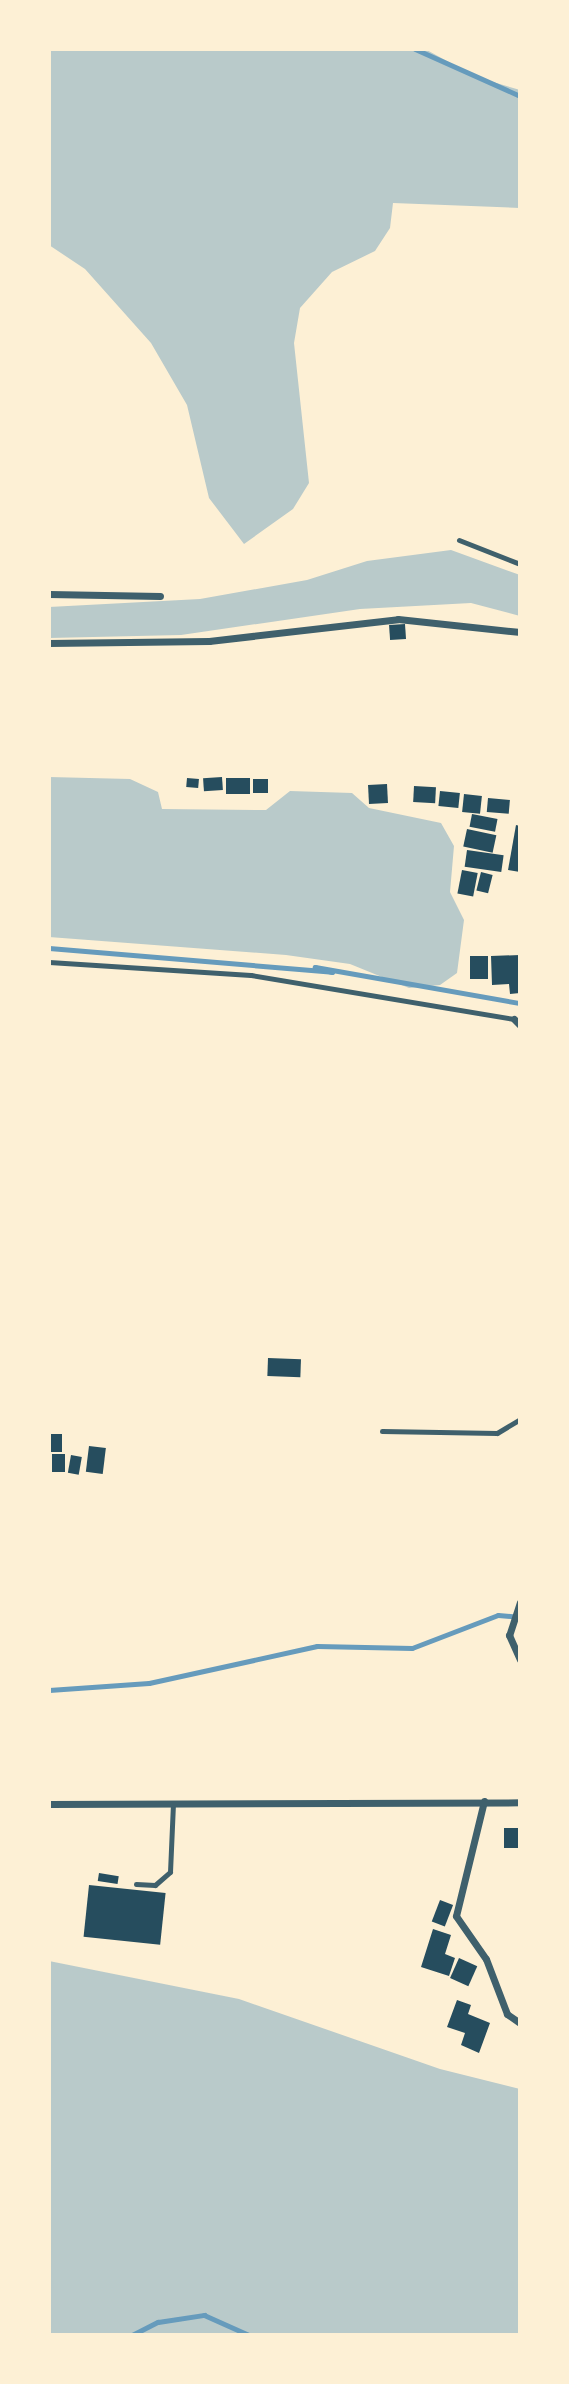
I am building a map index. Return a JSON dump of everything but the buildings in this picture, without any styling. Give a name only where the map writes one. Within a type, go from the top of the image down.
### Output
[{"type":"street","points":[[49,594],[160,596]]},
{"type":"street","points":[[49,643],[209,641],[398,619],[520,632]]},
{"type":"street","points":[[520,1602],[509,1635],[520,1660]]},
{"type":"street","points":[[484,1801],[456,1916],[486,1959],[507,2014],[520,2023]]},
{"type":"street","points":[[49,1804],[520,1802]]},
{"type":"lane","points":[[459,540],[520,564]]},
{"type":"lane","points":[[49,961],[251,975],[518,1021]]},
{"type":"lane","points":[[382,1431],[497,1433],[520,1419]]},
{"type":"lane","points":[[136,1884],[155,1885],[170,1872],[173,1803]]},
{"type":"shaded area","points":[[49,49],[425,49],[476,77],[520,90],[520,208],[393,203],[390,228],[375,251],[332,272],[300,308],[294,343],[309,483],[293,509],[244,544],[209,498],[187,405],[151,343],[85,269],[49,245]]},
{"type":"shaded area","points":[[451,550],[520,575],[520,616],[471,603],[360,609],[181,635],[49,638],[49,607],[200,599],[307,580],[367,561]]},
{"type":"shaded area","points":[[49,777],[130,779],[158,792],[162,809],[266,810],[290,791],[352,793],[369,808],[441,823],[454,846],[450,892],[464,920],[457,973],[440,985],[409,988],[350,964],[286,955],[49,937]]},
{"type":"shaded area","points":[[49,1961],[239,1999],[440,2069],[520,2089],[520,2335],[49,2335]]},
{"type":"waterway","points":[[415,49],[520,96]]},
{"type":"waterway","points":[[49,948],[332,972],[315,967],[520,1003]]},
{"type":"waterway","points":[[49,1690],[149,1683],[317,1646],[412,1648],[498,1615],[520,1617]]},
{"type":"waterway","points":[[132,2335],[158,2322],[204,2315],[249,2335]]}]
